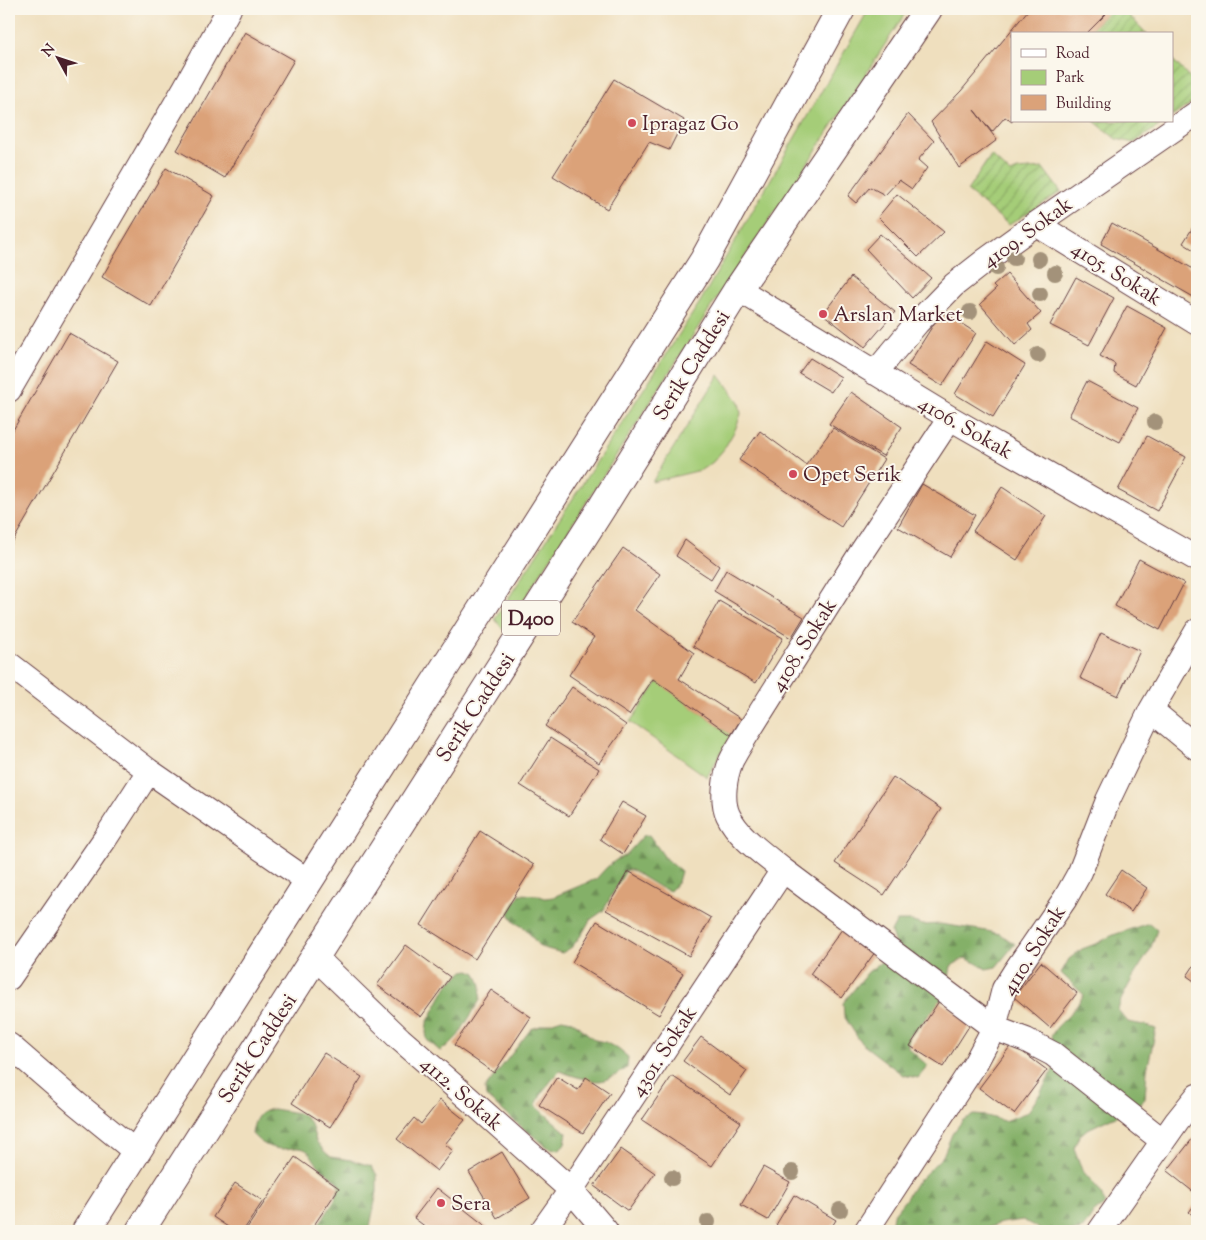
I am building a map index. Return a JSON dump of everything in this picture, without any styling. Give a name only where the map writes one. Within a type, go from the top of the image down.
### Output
[{"type":"highway","name":"D400","points":[[86,1231],[704,260],[841,9]]},
{"type":"highway","name":"Serik Caddesi","points":[[140,1231],[601,509],[738,289],[928,9]]},
{"type":"street","points":[[9,390],[229,9]]},
{"type":"street","name":"4109. Sokak","points":[[875,373],[917,323],[954,286],[986,260],[1197,113]]},
{"type":"street","name":"4105. Sokak","points":[[1036,224],[1197,323]]},
{"type":"street","name":"4106. Sokak","points":[[738,289],[950,418],[1197,559]]},
{"type":"street","name":"4108. Sokak","points":[[950,418],[859,556],[731,761],[725,780],[727,813],[737,828],[754,846],[783,870],[994,1028],[1026,1040],[1053,1054],[1163,1141]]},
{"type":"street","name":"4110. Sokak","points":[[866,1231],[975,1064],[994,1028],[1004,989],[1080,872],[1108,800],[1151,710],[1197,631]]},
{"type":"street","points":[[9,664],[149,771],[308,881]]},
{"type":"street","points":[[1151,710],[1197,748]]},
{"type":"street","points":[[9,978],[106,839],[149,771]]},
{"type":"street","name":"4301. Sokak","points":[[542,1231],[783,870]]},
{"type":"street","name":"4112. Sokak","points":[[315,957],[400,1039],[571,1190],[606,1231]]},
{"type":"street","points":[[9,1045],[136,1152]]},
{"type":"street","points":[[1100,1231],[1197,1096]]},
{"type":"green space","points":[[869,9],[908,9],[711,307],[504,631],[495,619],[700,302]]},
{"type":"green space","points":[[1112,9],[1123,9],[1145,32],[1088,32]]},
{"type":"green space","points":[[1174,61],[1197,85],[1197,99],[1174,116]]},
{"type":"green space","points":[[1095,122],[1165,122],[1134,143],[1116,139]]},
{"type":"green space","points":[[991,155],[1010,173],[1018,170],[1043,168],[1061,192],[1009,225],[967,191]]},
{"type":"green space","points":[[719,375],[739,402],[741,414],[735,430],[724,449],[713,462],[701,470],[652,482]]},
{"type":"green space","points":[[658,682],[731,735],[707,777],[630,722]]},
{"type":"green space","points":[[649,835],[666,859],[681,871],[678,882],[670,891],[659,887],[631,870],[626,870],[603,911],[590,920],[572,947],[562,953],[540,947],[525,928],[514,922],[509,913],[520,894],[537,895],[545,898],[553,897],[596,879],[616,860],[626,855],[643,836]]},
{"type":"green space","points":[[897,921],[910,921],[923,925],[940,924],[987,931],[1000,934],[1015,944],[996,967],[986,969],[965,958],[951,966],[948,985],[943,998],[908,1037],[908,1048],[928,1066],[918,1078],[903,1075],[861,1043],[844,1016],[843,1003],[868,972],[889,956],[896,947],[891,932]]},
{"type":"green space","points":[[1149,923],[1157,930],[1150,950],[1133,977],[1118,1010],[1128,1022],[1156,1029],[1147,1070],[1145,1098],[1135,1110],[1113,1117],[1086,1130],[1079,1136],[1074,1148],[1082,1170],[1100,1191],[1105,1204],[1094,1212],[1085,1226],[1079,1231],[1043,1231],[1023,1220],[1001,1223],[979,1231],[892,1231],[893,1215],[915,1184],[943,1156],[952,1134],[963,1120],[974,1115],[987,1116],[1004,1121],[1028,1112],[1053,1070],[1057,1053],[1051,1036],[1084,995],[1061,973],[1069,959],[1082,949],[1113,935]]},
{"type":"green space","points":[[469,970],[476,973],[481,985],[480,1000],[458,1036],[440,1051],[427,1040],[427,1023],[447,986],[463,971]]},
{"type":"green space","points":[[562,1019],[572,1021],[595,1040],[605,1042],[628,1057],[627,1068],[605,1080],[590,1080],[560,1071],[546,1087],[536,1106],[567,1133],[565,1143],[560,1150],[549,1148],[519,1125],[486,1096],[485,1088],[531,1029]]},
{"type":"green space","points":[[273,1109],[298,1113],[305,1117],[311,1124],[316,1141],[331,1157],[371,1166],[377,1175],[377,1192],[369,1231],[314,1231],[333,1202],[339,1183],[318,1165],[306,1150],[270,1147],[252,1134],[254,1124],[260,1114]]},
{"type":"building","points":[[1029,9],[1101,9],[1106,14],[1088,32],[1011,32],[1011,121],[1005,117],[992,132],[974,110],[997,140],[959,168],[931,122],[961,91]]},
{"type":"building","points":[[245,32],[294,60],[225,178],[177,150]]},
{"type":"building","points":[[614,79],[684,120],[669,150],[649,142],[607,209],[553,176]]},
{"type":"building","points":[[908,114],[934,141],[918,160],[927,168],[912,189],[899,180],[885,195],[870,187],[856,203],[848,196]]},
{"type":"building","points":[[166,168],[214,196],[151,306],[102,277]]},
{"type":"building","points":[[897,194],[944,232],[918,257],[878,217]]},
{"type":"building","points":[[1197,221],[1197,252],[1183,243]]},
{"type":"building","points":[[1112,223],[1197,271],[1197,299],[1101,244]]},
{"type":"building","points":[[880,234],[931,278],[912,298],[866,249]]},
{"type":"building","points":[[1007,274],[1041,313],[1028,324],[1032,330],[1015,345],[980,304],[996,289],[993,286]]},
{"type":"building","points":[[851,277],[895,312],[865,347],[823,314]]},
{"type":"building","points":[[1076,277],[1114,298],[1089,345],[1050,325]]},
{"type":"building","points":[[1127,306],[1167,328],[1136,385],[1114,373],[1115,364],[1100,356]]},
{"type":"building","points":[[942,311],[976,333],[942,386],[908,365]]},
{"type":"building","points":[[69,333],[118,361],[9,548],[9,437]]},
{"type":"building","points":[[987,341],[1025,365],[993,417],[955,394]]},
{"type":"building","points":[[810,358],[841,377],[831,392],[799,373]]},
{"type":"building","points":[[1087,381],[1138,408],[1120,442],[1069,416]]},
{"type":"building","points":[[851,392],[902,427],[883,456],[829,424]]},
{"type":"building","points":[[833,428],[884,459],[841,527],[739,460],[760,431],[806,465]]},
{"type":"building","points":[[1147,436],[1186,457],[1157,511],[1118,490]]},
{"type":"building","points":[[922,484],[975,515],[950,557],[898,527]]},
{"type":"building","points":[[1002,487],[1046,516],[1017,560],[973,531]]},
{"type":"building","points":[[685,540],[719,566],[711,579],[676,556]]},
{"type":"building","points":[[623,548],[660,574],[635,610],[694,653],[679,679],[741,719],[731,735],[653,679],[629,715],[569,675],[594,637],[572,622]]},
{"type":"building","points":[[1139,559],[1184,583],[1160,630],[1115,606]]},
{"type":"building","points":[[726,570],[804,617],[791,638],[714,591]]},
{"type":"building","points":[[719,601],[783,638],[756,683],[693,646]]},
{"type":"building","points":[[1101,633],[1140,651],[1118,696],[1080,678]]},
{"type":"building","points":[[572,687],[626,725],[599,763],[545,726]]},
{"type":"building","points":[[550,738],[599,769],[569,816],[520,785]]},
{"type":"building","points":[[893,777],[941,809],[884,895],[835,863]]},
{"type":"building","points":[[622,802],[646,816],[623,854],[600,839]]},
{"type":"building","points":[[480,831],[534,865],[475,959],[421,925]]},
{"type":"building","points":[[1121,870],[1147,888],[1131,912],[1105,894]]},
{"type":"building","points":[[628,871],[711,918],[689,956],[606,910]]},
{"type":"building","points":[[597,921],[683,973],[659,1015],[572,962]]},
{"type":"building","points":[[845,925],[878,948],[842,998],[810,974]]},
{"type":"building","points":[[406,945],[450,977],[421,1017],[377,985]]},
{"type":"building","points":[[1197,961],[1197,983],[1187,976]]},
{"type":"building","points":[[1041,962],[1077,993],[1050,1028],[1014,997]]},
{"type":"building","points":[[491,990],[531,1017],[494,1073],[454,1045]]},
{"type":"building","points":[[939,1001],[971,1023],[943,1067],[910,1046]]},
{"type":"building","points":[[701,1037],[747,1071],[730,1095],[683,1061]]},
{"type":"building","points":[[1012,1044],[1047,1070],[1014,1114],[979,1088]]},
{"type":"building","points":[[324,1053],[362,1077],[330,1127],[292,1103]]},
{"type":"building","points":[[672,1076],[741,1122],[712,1166],[642,1120]]},
{"type":"building","points":[[557,1077],[578,1090],[586,1077],[610,1093],[583,1133],[539,1105]]},
{"type":"building","points":[[440,1100],[465,1120],[445,1144],[453,1151],[437,1171],[397,1139],[414,1118],[421,1124]]},
{"type":"building","points":[[1197,1133],[1197,1192],[1196,1194],[1167,1171]]},
{"type":"building","points":[[621,1149],[655,1173],[628,1211],[594,1186]]},
{"type":"building","points":[[502,1152],[530,1198],[497,1218],[469,1172]]},
{"type":"building","points":[[295,1157],[339,1188],[310,1231],[245,1231]]},
{"type":"building","points":[[763,1167],[790,1182],[768,1220],[741,1205]]},
{"type":"building","points":[[235,1183],[263,1201],[243,1231],[234,1231],[213,1217]]},
{"type":"building","name":"Sera","points":[[437,1188],[492,1231],[431,1231],[414,1218]]},
{"type":"building","points":[[794,1195],[836,1220],[829,1231],[787,1231],[776,1225]]},
{"type":"building","points":[[1197,1202],[1197,1219],[1189,1212]]},
{"type":"place","name":"Ipragaz Go","points":[[632,123]]},
{"type":"place","name":"Arslan Market","points":[[823,314]]},
{"type":"place","name":"Opet Serik","points":[[793,474]]},
{"type":"place","name":"Sera","points":[[441,1203]]}]
